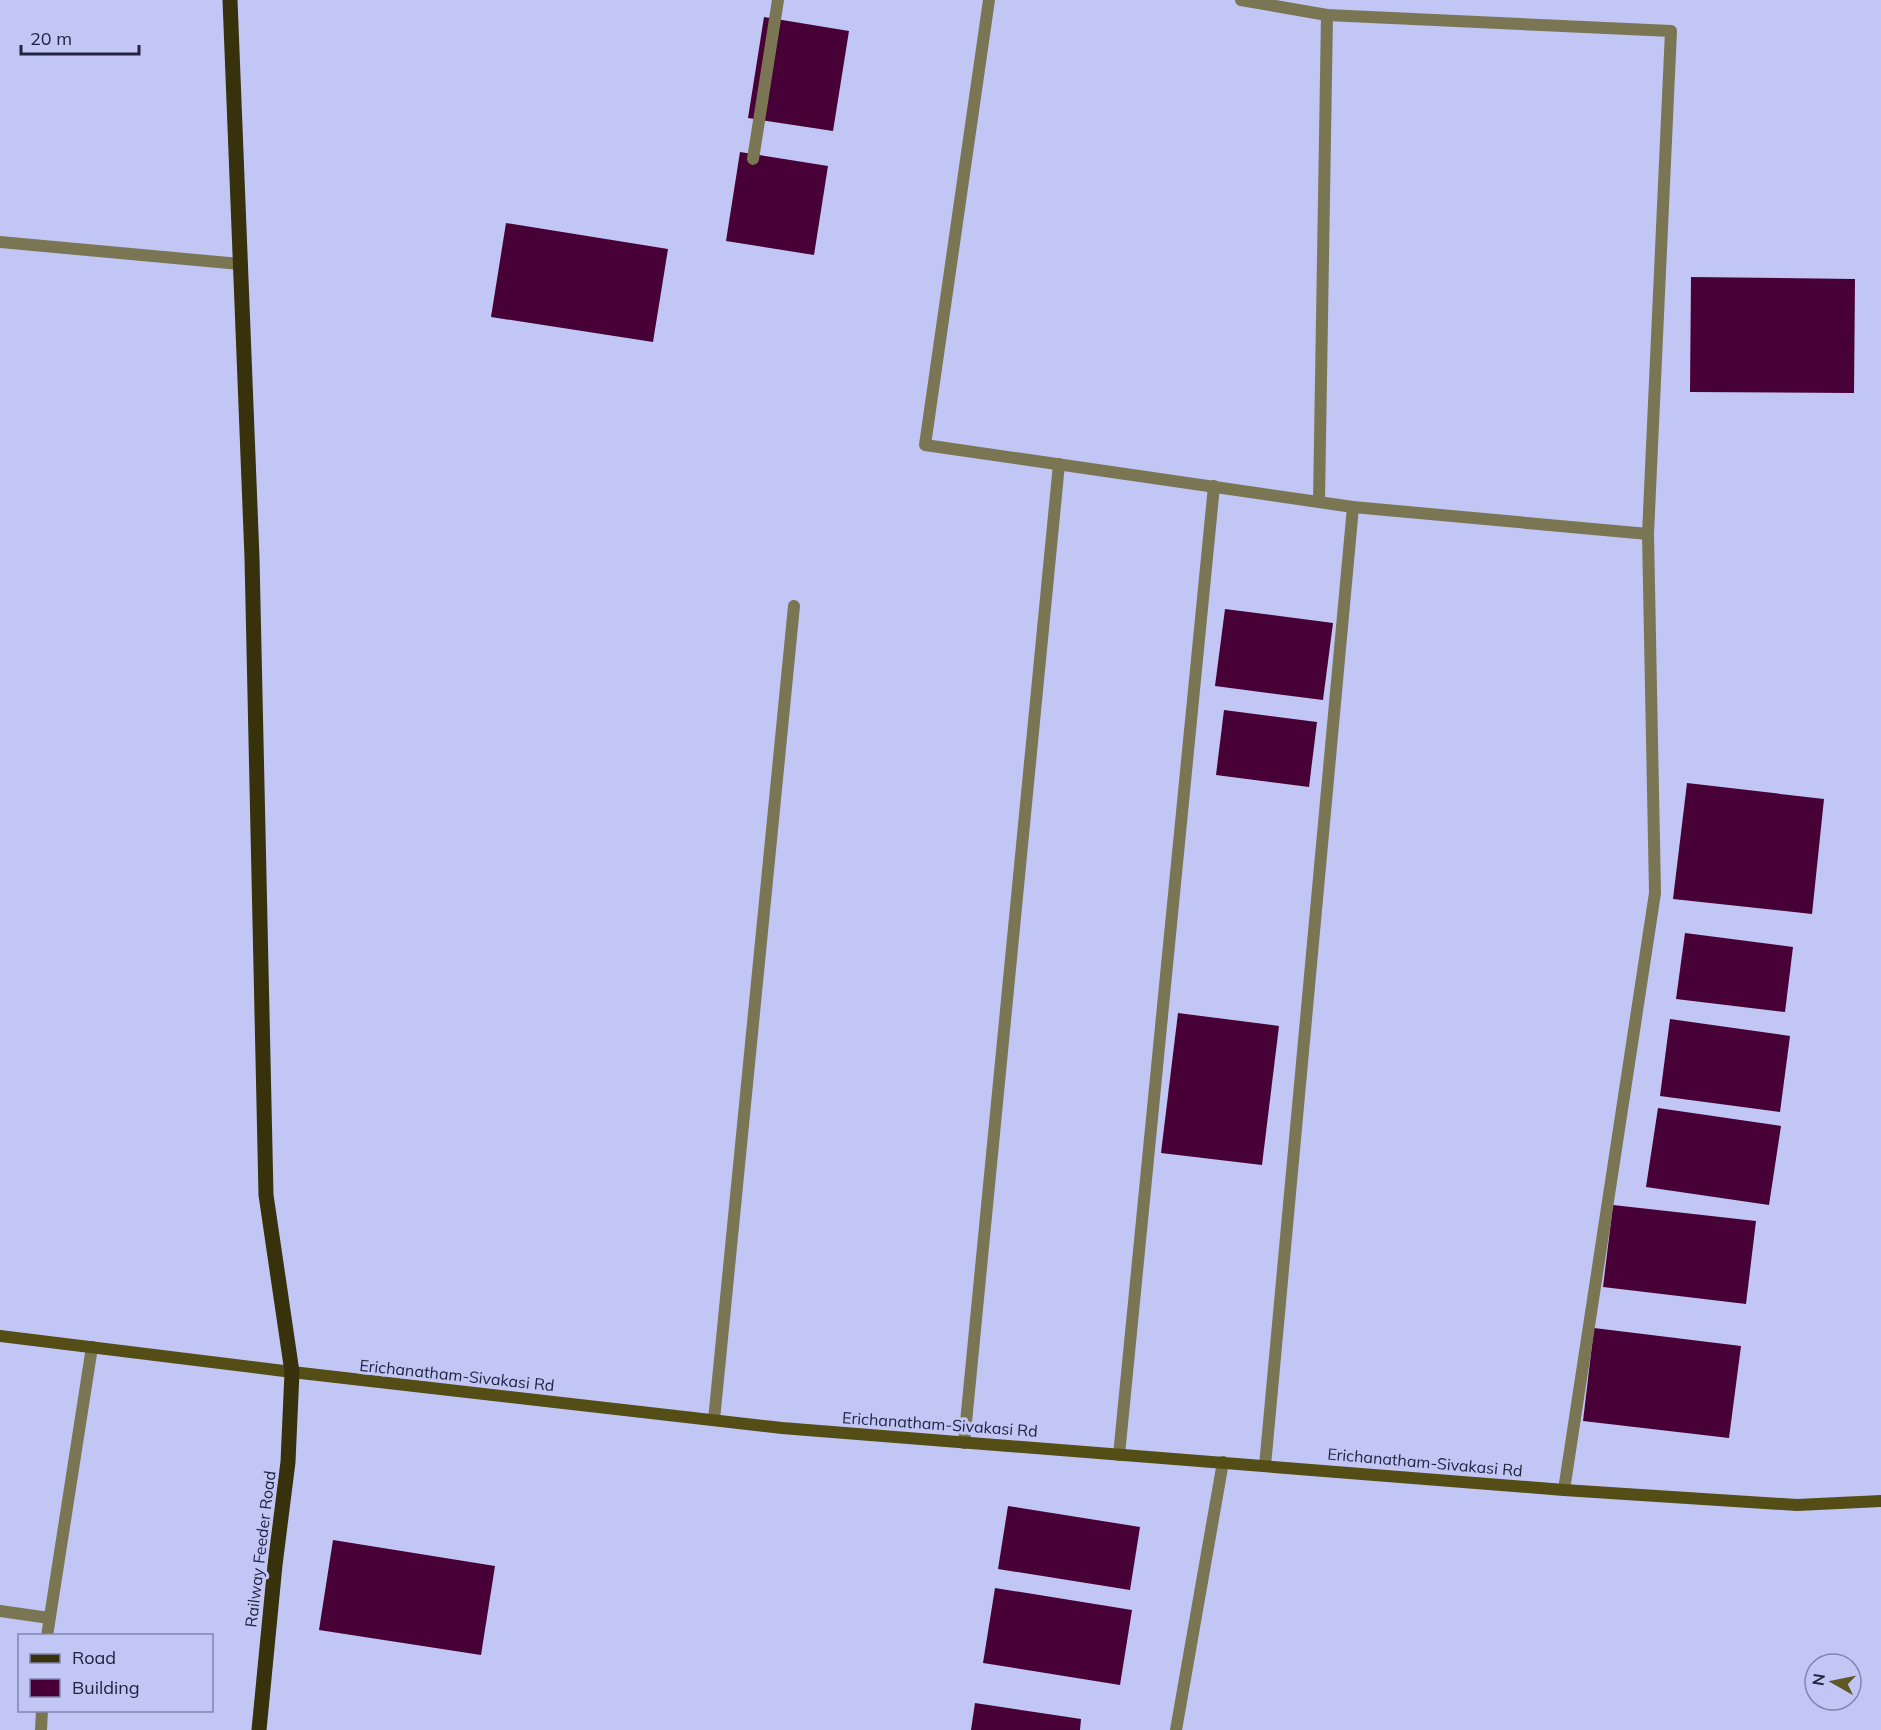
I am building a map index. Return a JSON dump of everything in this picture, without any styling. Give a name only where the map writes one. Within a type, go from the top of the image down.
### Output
[{"type":"main road","name":"Railway Feeder Road","points":[[230,0],[252,558],[266,1195],[292,1372],[288,1462],[275,1565],[259,1730]]},
{"type":"main road","name":"Erichanatham-Sivakasi Rd","points":[[0,1336],[782,1428],[1564,1490],[1797,1505],[1881,1501]]},
{"type":"street","points":[[753,159],[778,0]]},
{"type":"street","points":[[989,0],[925,445],[1353,507],[1648,534]]},
{"type":"street","points":[[1241,0],[1327,15],[1671,31],[1648,534],[1655,893],[1564,1490]]},
{"type":"street","points":[[1318,501],[1327,15]]},
{"type":"street","points":[[0,242],[240,264]]},
{"type":"street","points":[[964,1443],[1059,464]]},
{"type":"street","points":[[1119,1455],[1214,486]]},
{"type":"street","points":[[1265,1466],[1353,507]]},
{"type":"street","points":[[714,1420],[794,606]]},
{"type":"street","points":[[47,1634],[92,1347]]},
{"type":"street","points":[[1176,1730],[1223,1462]]},
{"type":"street","points":[[0,1611],[49,1618]]},
{"type":"street","points":[[41,1730],[42,1712]]},
{"type":"building","points":[[764,17],[849,31],[833,131],[748,118]]},
{"type":"building","points":[[740,152],[828,166],[814,255],[726,241]]},
{"type":"building","points":[[506,223],[668,249],[653,342],[491,317]]},
{"type":"building","points":[[1691,277],[1855,279],[1854,393],[1690,392]]},
{"type":"building","points":[[1225,609],[1333,623],[1323,700],[1215,686]]},
{"type":"building","points":[[1224,710],[1317,722],[1309,787],[1216,775]]},
{"type":"building","points":[[1687,783],[1824,799],[1812,914],[1673,899]]},
{"type":"building","points":[[1685,933],[1793,947],[1785,1012],[1676,999]]},
{"type":"building","points":[[1178,1013],[1279,1026],[1262,1165],[1161,1153]]},
{"type":"building","points":[[1670,1019],[1790,1036],[1780,1112],[1660,1096]]},
{"type":"building","points":[[1658,1108],[1781,1126],[1769,1205],[1646,1187]]},
{"type":"building","points":[[1613,1205],[1756,1221],[1746,1304],[1603,1287]]},
{"type":"building","points":[[1594,1328],[1741,1346],[1729,1438],[1583,1421]]},
{"type":"building","points":[[1008,1506],[1140,1527],[1130,1590],[998,1569]]},
{"type":"building","points":[[333,1540],[495,1566],[481,1655],[319,1630]]},
{"type":"building","points":[[995,1588],[1132,1610],[1120,1685],[983,1663]]},
{"type":"building","points":[[975,1703],[1081,1719],[1080,1730],[971,1730]]}]
